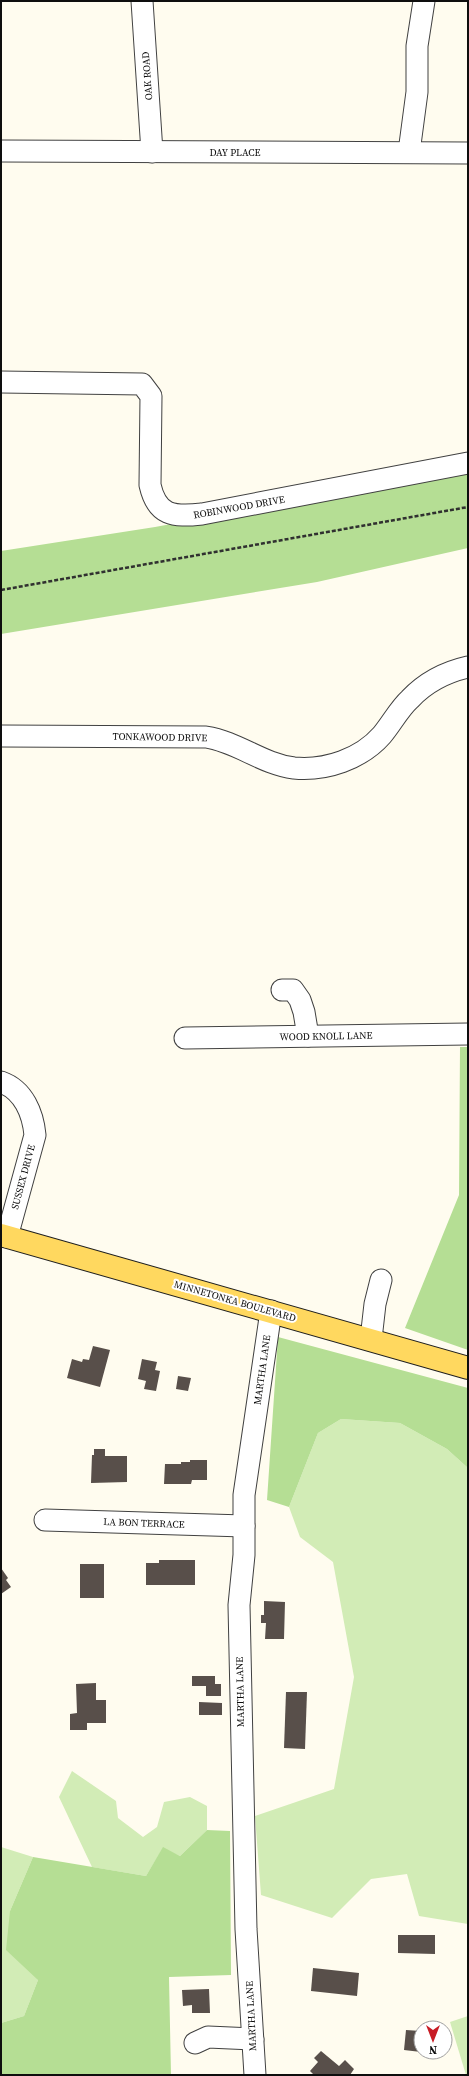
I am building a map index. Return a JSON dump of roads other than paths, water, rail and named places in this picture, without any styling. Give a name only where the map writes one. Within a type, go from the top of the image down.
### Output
[{"type":"main road","name":"MINNETONKA BOULEVARD","points":[[4,1236],[371,1339],[468,1368]]},
{"type":"street","name":"OAK ROAD","points":[[142,1],[152,152]]},
{"type":"street","points":[[409,152],[416,92],[417,46],[424,1]]},
{"type":"street","name":"DAY PLACE","points":[[1,151],[468,153]]},
{"type":"street","name":"ROBINWOOD DRIVE","points":[[1,382],[142,384],[151,396],[150,485],[153,498],[160,508],[180,517],[217,512],[468,463]]},
{"type":"street","name":"TONKAWOOD DRIVE","points":[[1,736],[206,737],[222,739],[271,763],[295,768],[318,768],[342,762],[363,751],[381,736],[410,699],[427,684],[446,673],[468,667]]},
{"type":"street","points":[[282,990],[293,990],[300,1000],[308,1036]]},
{"type":"street","name":"WOOD KNOLL LANE","points":[[185,1038],[468,1034]]},
{"type":"street","name":"SUSSEX DRIVE","points":[[1,1082],[18,1093],[28,1106],[33,1119],[35,1135],[4,1236]]},
{"type":"street","points":[[371,1339],[375,1304],[381,1280]]},
{"type":"street","name":"MARTHA LANE","points":[[255,2075],[245,1898],[239,1617],[244,1555],[244,1495],[271,1311]]},
{"type":"street","name":"LA BON TERRACE","points":[[45,1520],[244,1526]]},
{"type":"street","points":[[195,2043],[208,2037],[253,2039]]}]
